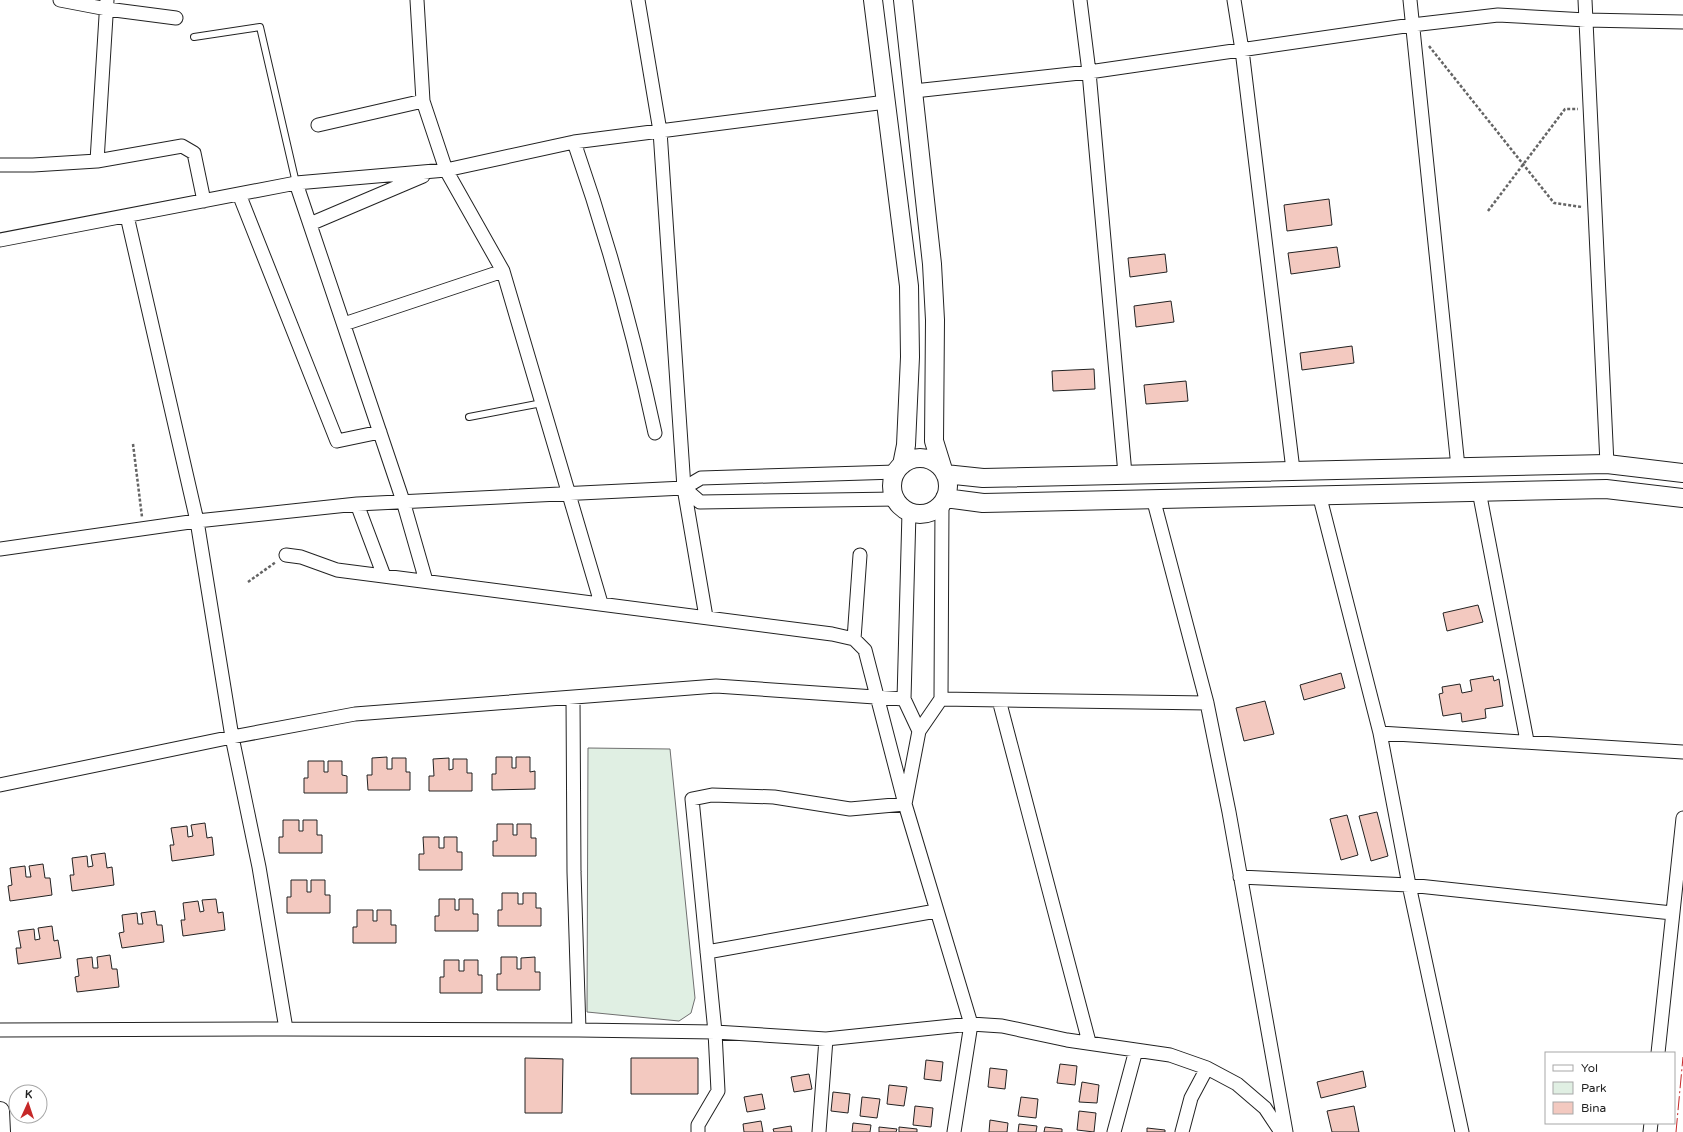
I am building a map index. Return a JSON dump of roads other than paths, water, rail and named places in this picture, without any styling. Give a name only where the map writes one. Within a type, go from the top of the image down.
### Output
[{"type":"street","points":[[60,0],[107,4],[176,18]]},
{"type":"street","points":[[417,0],[424,101],[440,170],[502,271],[601,603]]},
{"type":"street","points":[[638,0],[660,131],[684,488],[706,616]]},
{"type":"street","points":[[874,0],[909,286],[910,357],[906,444],[893,486],[896,499],[901,506],[909,512],[927,514],[935,510],[944,501],[983,503],[1479,491],[1606,489],[1683,498]]},
{"type":"street","points":[[903,0],[932,264],[935,312],[934,441],[948,487],[944,501],[941,699],[919,731],[906,804]]},
{"type":"street","points":[[1080,0],[1089,72],[1125,474]]},
{"type":"street","points":[[1234,0],[1242,50],[1293,470]]},
{"type":"street","points":[[1410,0],[1458,467]]},
{"type":"street","points":[[1585,0],[1607,464]]},
{"type":"street","points":[[97,161],[107,4]]},
{"type":"street","points":[[914,91],[1089,72],[1412,25],[1498,15],[1586,20],[1683,22]]},
{"type":"street","points":[[318,125],[424,101]]},
{"type":"street","points":[[0,240],[296,183],[440,170],[574,142],[886,102]]},
{"type":"street","points":[[574,142],[592,196],[639,358],[655,433]]},
{"type":"street","points":[[0,165],[33,165],[97,161],[182,146],[194,153],[204,201]]},
{"type":"street","points":[[310,224],[440,170]]},
{"type":"street","points":[[296,183],[404,501],[426,581]]},
{"type":"street","points":[[240,194],[337,442],[380,432]]},
{"type":"street","points":[[127,216],[197,521],[232,737],[259,866],[286,1029]]},
{"type":"street","points":[[344,324],[502,271]]},
{"type":"street","points":[[0,549],[197,521],[357,504],[684,488],[701,478],[899,469],[910,460],[919,458],[937,464],[944,472],[983,478],[1607,464],[1683,473]]},
{"type":"street","points":[[684,488],[700,502],[896,499]]},
{"type":"street","points":[[1479,491],[1527,741]]},
{"type":"street","points":[[1319,494],[1380,733],[1409,885],[1462,1132]]},
{"type":"street","points":[[1153,498],[1207,703],[1229,812],[1286,1132]]},
{"type":"street","points":[[357,504],[384,576]]},
{"type":"street","points":[[909,512],[904,699],[919,731]]},
{"type":"street","points":[[286,555],[301,557],[337,570],[706,616],[832,634],[854,639],[865,650],[876,696],[936,911],[971,1024],[954,1132]]},
{"type":"street","points":[[854,639],[860,555]]},
{"type":"street","points":[[0,785],[232,737],[355,714],[716,686],[904,699]]},
{"type":"street","points":[[572,698],[574,872],[579,1030]]},
{"type":"street","points":[[941,699],[1207,703]]},
{"type":"street","points":[[999,700],[1089,1042]]},
{"type":"street","points":[[1380,733],[1527,741],[1683,752]]},
{"type":"street","points":[[698,1132],[698,1125],[718,1091],[715,1032],[692,799],[712,795],[774,797],[850,809],[906,804]]},
{"type":"street","points":[[1658,1052],[1683,818]]},
{"type":"street","points":[[1240,876],[1409,885],[1672,913]]},
{"type":"street","points":[[707,952],[936,911]]},
{"type":"street","points":[[0,1030],[579,1030],[715,1032],[826,1038],[971,1024],[1002,1026],[1032,1034],[1170,1055],[1207,1068],[1237,1084],[1266,1108],[1281,1132]]},
{"type":"street","points":[[819,1132],[826,1038]]},
{"type":"street","points":[[1114,1132],[1136,1050]]},
{"type":"street","points":[[1182,1132],[1191,1098],[1207,1068]]},
{"type":"street","points":[[0,1111],[1,1132]]},
{"type":"lane","points":[[194,37],[260,27],[296,183]]},
{"type":"lane","points":[[469,417],[542,403]]}]
